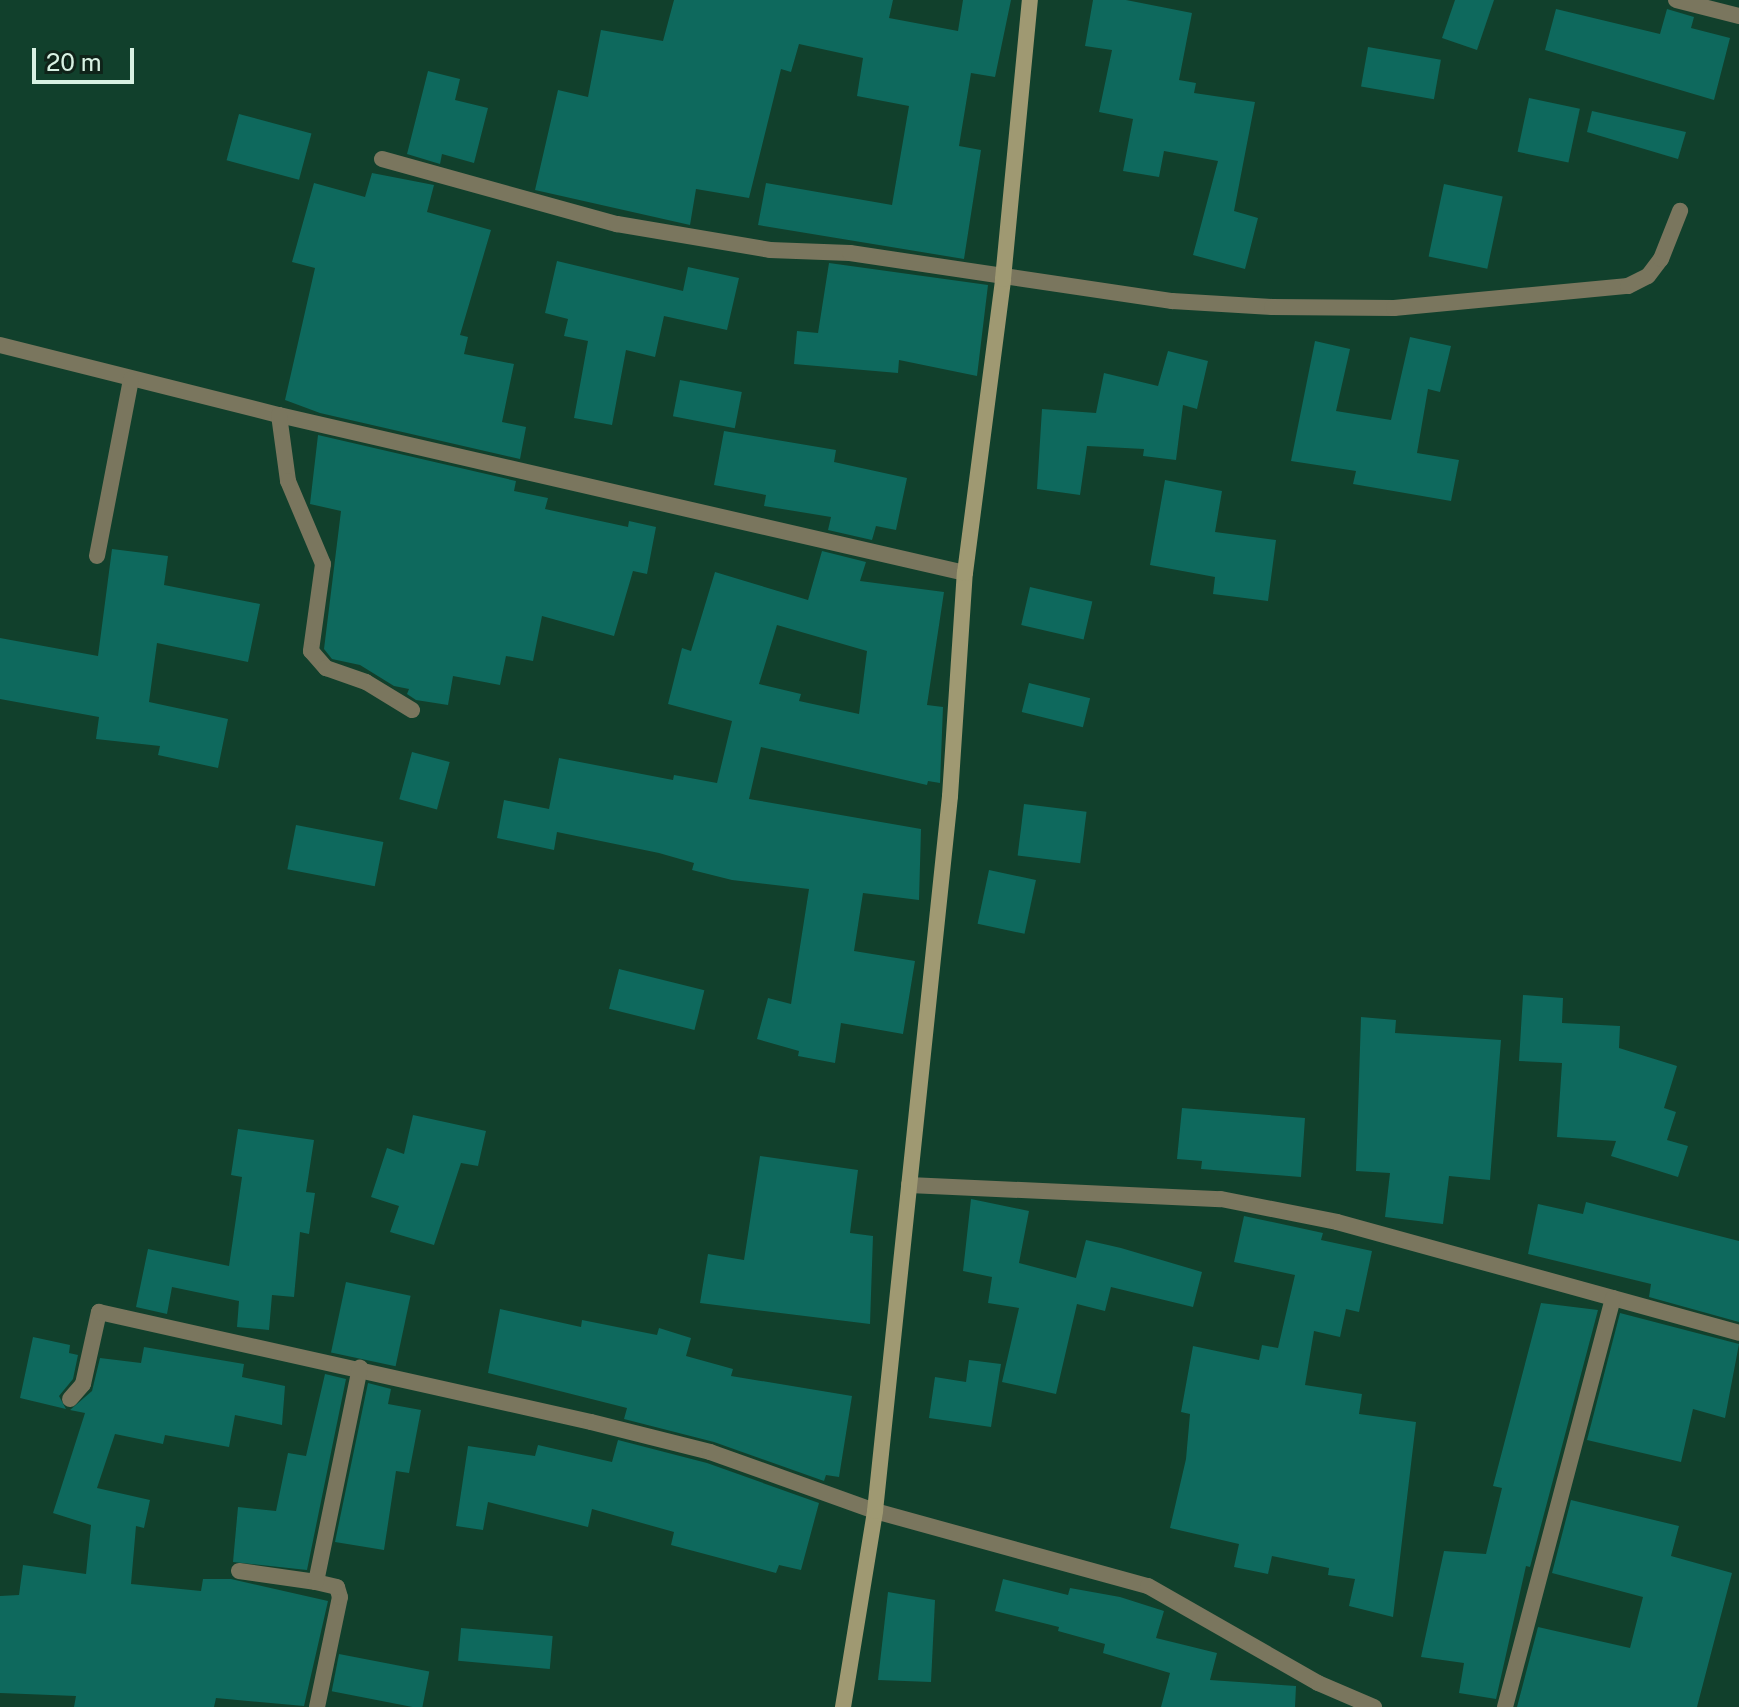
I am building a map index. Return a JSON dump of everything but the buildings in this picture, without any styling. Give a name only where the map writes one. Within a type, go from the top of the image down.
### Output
[{"type":"street","points":[[843,1707],[875,1511],[950,796],[965,573],[1003,279],[1030,0]]},
{"type":"street","points":[[1676,0],[1739,16]]},
{"type":"street","points":[[382,159],[617,224],[770,250],[850,253],[1003,279],[1172,301],[1321,309],[1577,293],[1628,286],[1648,276],[1669,245],[1680,211]]},
{"type":"street","points":[[0,345],[279,415],[965,573]]},
{"type":"street","points":[[97,556],[131,379]]},
{"type":"street","points":[[279,415],[288,481],[323,564],[311,651],[326,668],[366,682],[412,710]]},
{"type":"street","points":[[909,1185],[1221,1199],[1337,1222],[1739,1333]]},
{"type":"street","points":[[1505,1707],[1613,1298]]},
{"type":"street","points":[[70,1399],[83,1384],[99,1312],[360,1367],[683,1445],[875,1511],[1148,1586],[1318,1683],[1374,1707]]},
{"type":"street","points":[[316,1582],[360,1367]]},
{"type":"street","points":[[239,1571],[337,1587],[340,1597],[317,1707]]}]
